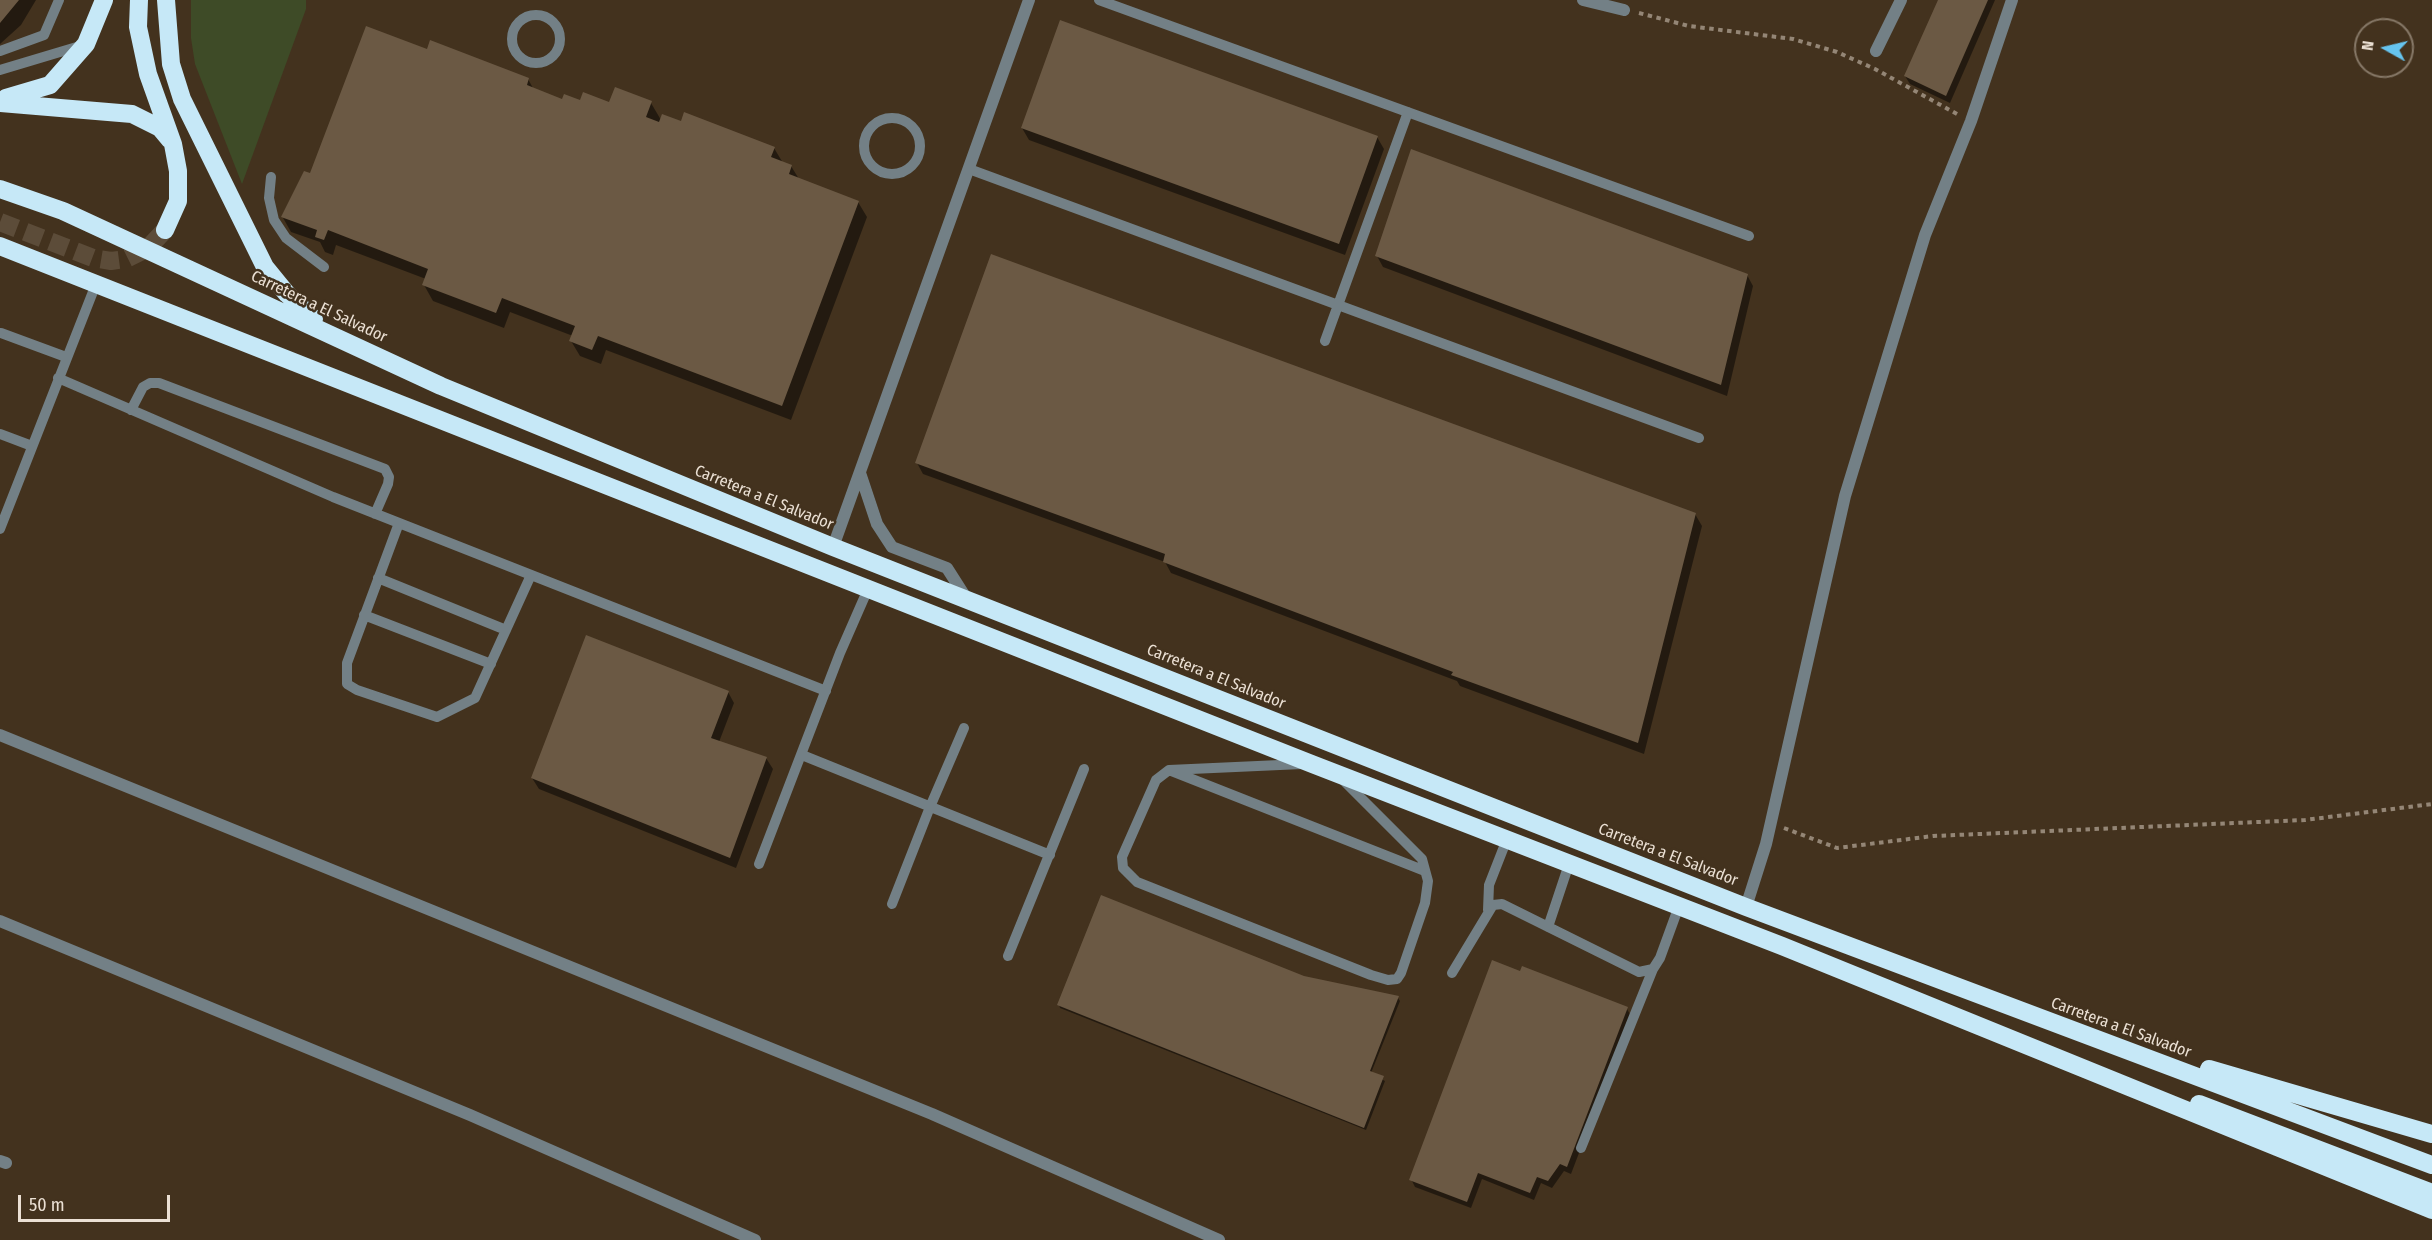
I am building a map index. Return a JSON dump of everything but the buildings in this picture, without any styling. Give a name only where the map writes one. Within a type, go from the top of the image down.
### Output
[{"type":"highway","points":[[0,101],[50,85],[86,44],[104,0]]},
{"type":"highway","points":[[139,0],[138,27],[148,74],[173,144],[179,190],[174,212],[165,230]]},
{"type":"highway","points":[[166,0],[171,64],[182,99],[216,170],[265,267],[287,294],[326,331]]},
{"type":"highway","points":[[0,101],[132,114],[160,128],[173,144]]},
{"type":"highway","name":"Carretera a El Salvador","points":[[0,189],[63,211],[452,391],[833,547],[1746,907],[2046,1022],[2297,1113],[2432,1165]]},
{"type":"highway","points":[[0,246],[1312,764],[1679,906],[2432,1210]]},
{"type":"highway","points":[[2046,1022],[2432,1134]]},
{"type":"highway","points":[[2063,1061],[2228,1114],[2432,1193]]},
{"type":"street","points":[[833,547],[1029,0]]},
{"type":"street","points":[[1583,0],[1624,10]]},
{"type":"street","points":[[1876,51],[1901,0]]},
{"type":"street","points":[[1746,907],[1766,844],[1845,496],[1925,235],[1971,121],[2012,0]]},
{"type":"street","points":[[860,473],[877,524],[892,547],[946,568],[968,601]]},
{"type":"street","points":[[0,735],[932,1114],[1219,1240]]},
{"type":"street","points":[[0,921],[470,1115],[755,1240]]},
{"type":"lane","points":[[0,51],[44,34],[59,0]]},
{"type":"lane","points":[[1100,0],[1749,236]]},
{"type":"lane","points":[[530,16],[545,17],[556,26],[559,33],[558,49],[554,56],[538,64],[523,60],[513,47],[512,39],[517,24],[530,16]]},
{"type":"lane","points":[[0,70],[86,44]]},
{"type":"lane","points":[[1325,341],[1408,112]]},
{"type":"lane","points":[[891,118],[908,123],[919,137],[921,146],[915,163],[900,174],[880,172],[873,166],[864,149],[868,131],[874,124],[891,118]]},
{"type":"lane","points":[[969,169],[1699,438]]},
{"type":"lane","points":[[271,177],[269,198],[274,219],[286,238],[324,267]]},
{"type":"lane","points":[[0,529],[96,284]]},
{"type":"lane","points":[[1,333],[66,357]]},
{"type":"lane","points":[[58,378],[375,514],[826,691]]},
{"type":"lane","points":[[131,410],[143,387],[150,383],[159,383],[385,469],[389,477],[388,484],[375,514]]},
{"type":"lane","points":[[0,434],[32,446]]},
{"type":"lane","points":[[399,523],[364,615],[345,675],[347,684],[357,690],[437,717],[475,698],[531,574]]},
{"type":"lane","points":[[378,578],[506,630]]},
{"type":"lane","points":[[759,864],[868,589]]},
{"type":"lane","points":[[364,615],[491,664]]},
{"type":"lane","points":[[892,904],[964,728]]},
{"type":"lane","points":[[802,755],[1050,855]]},
{"type":"lane","points":[[1312,764],[1169,770],[1156,780],[1122,857],[1123,868],[1137,882],[1362,972],[1388,980],[1397,978],[1401,973],[1425,903],[1428,881],[1422,859],[1335,773]]},
{"type":"lane","points":[[1008,956],[1084,769]]},
{"type":"lane","points":[[1169,770],[1425,871]]},
{"type":"lane","points":[[1488,910],[1489,885],[1507,839]]},
{"type":"lane","points":[[1548,927],[1569,864]]},
{"type":"lane","points":[[1452,973],[1488,910],[1493,905],[1502,904],[1640,972],[1653,969]]},
{"type":"lane","points":[[1581,1148],[1653,969],[1660,958],[1679,906]]},
{"type":"path","points":[[1624,10],[1689,26],[1793,39],[1837,52],[1875,69],[1971,121]]},
{"type":"path","points":[[1770,823],[1837,848],[1933,836],[2305,820],[2432,804]]},
{"type":"green space","points":[[191,0],[306,0],[306,9],[242,184],[195,64],[191,38]]},
{"type":"tunnel","points":[[0,222],[93,258],[111,261],[126,259],[148,248],[165,230]]}]
